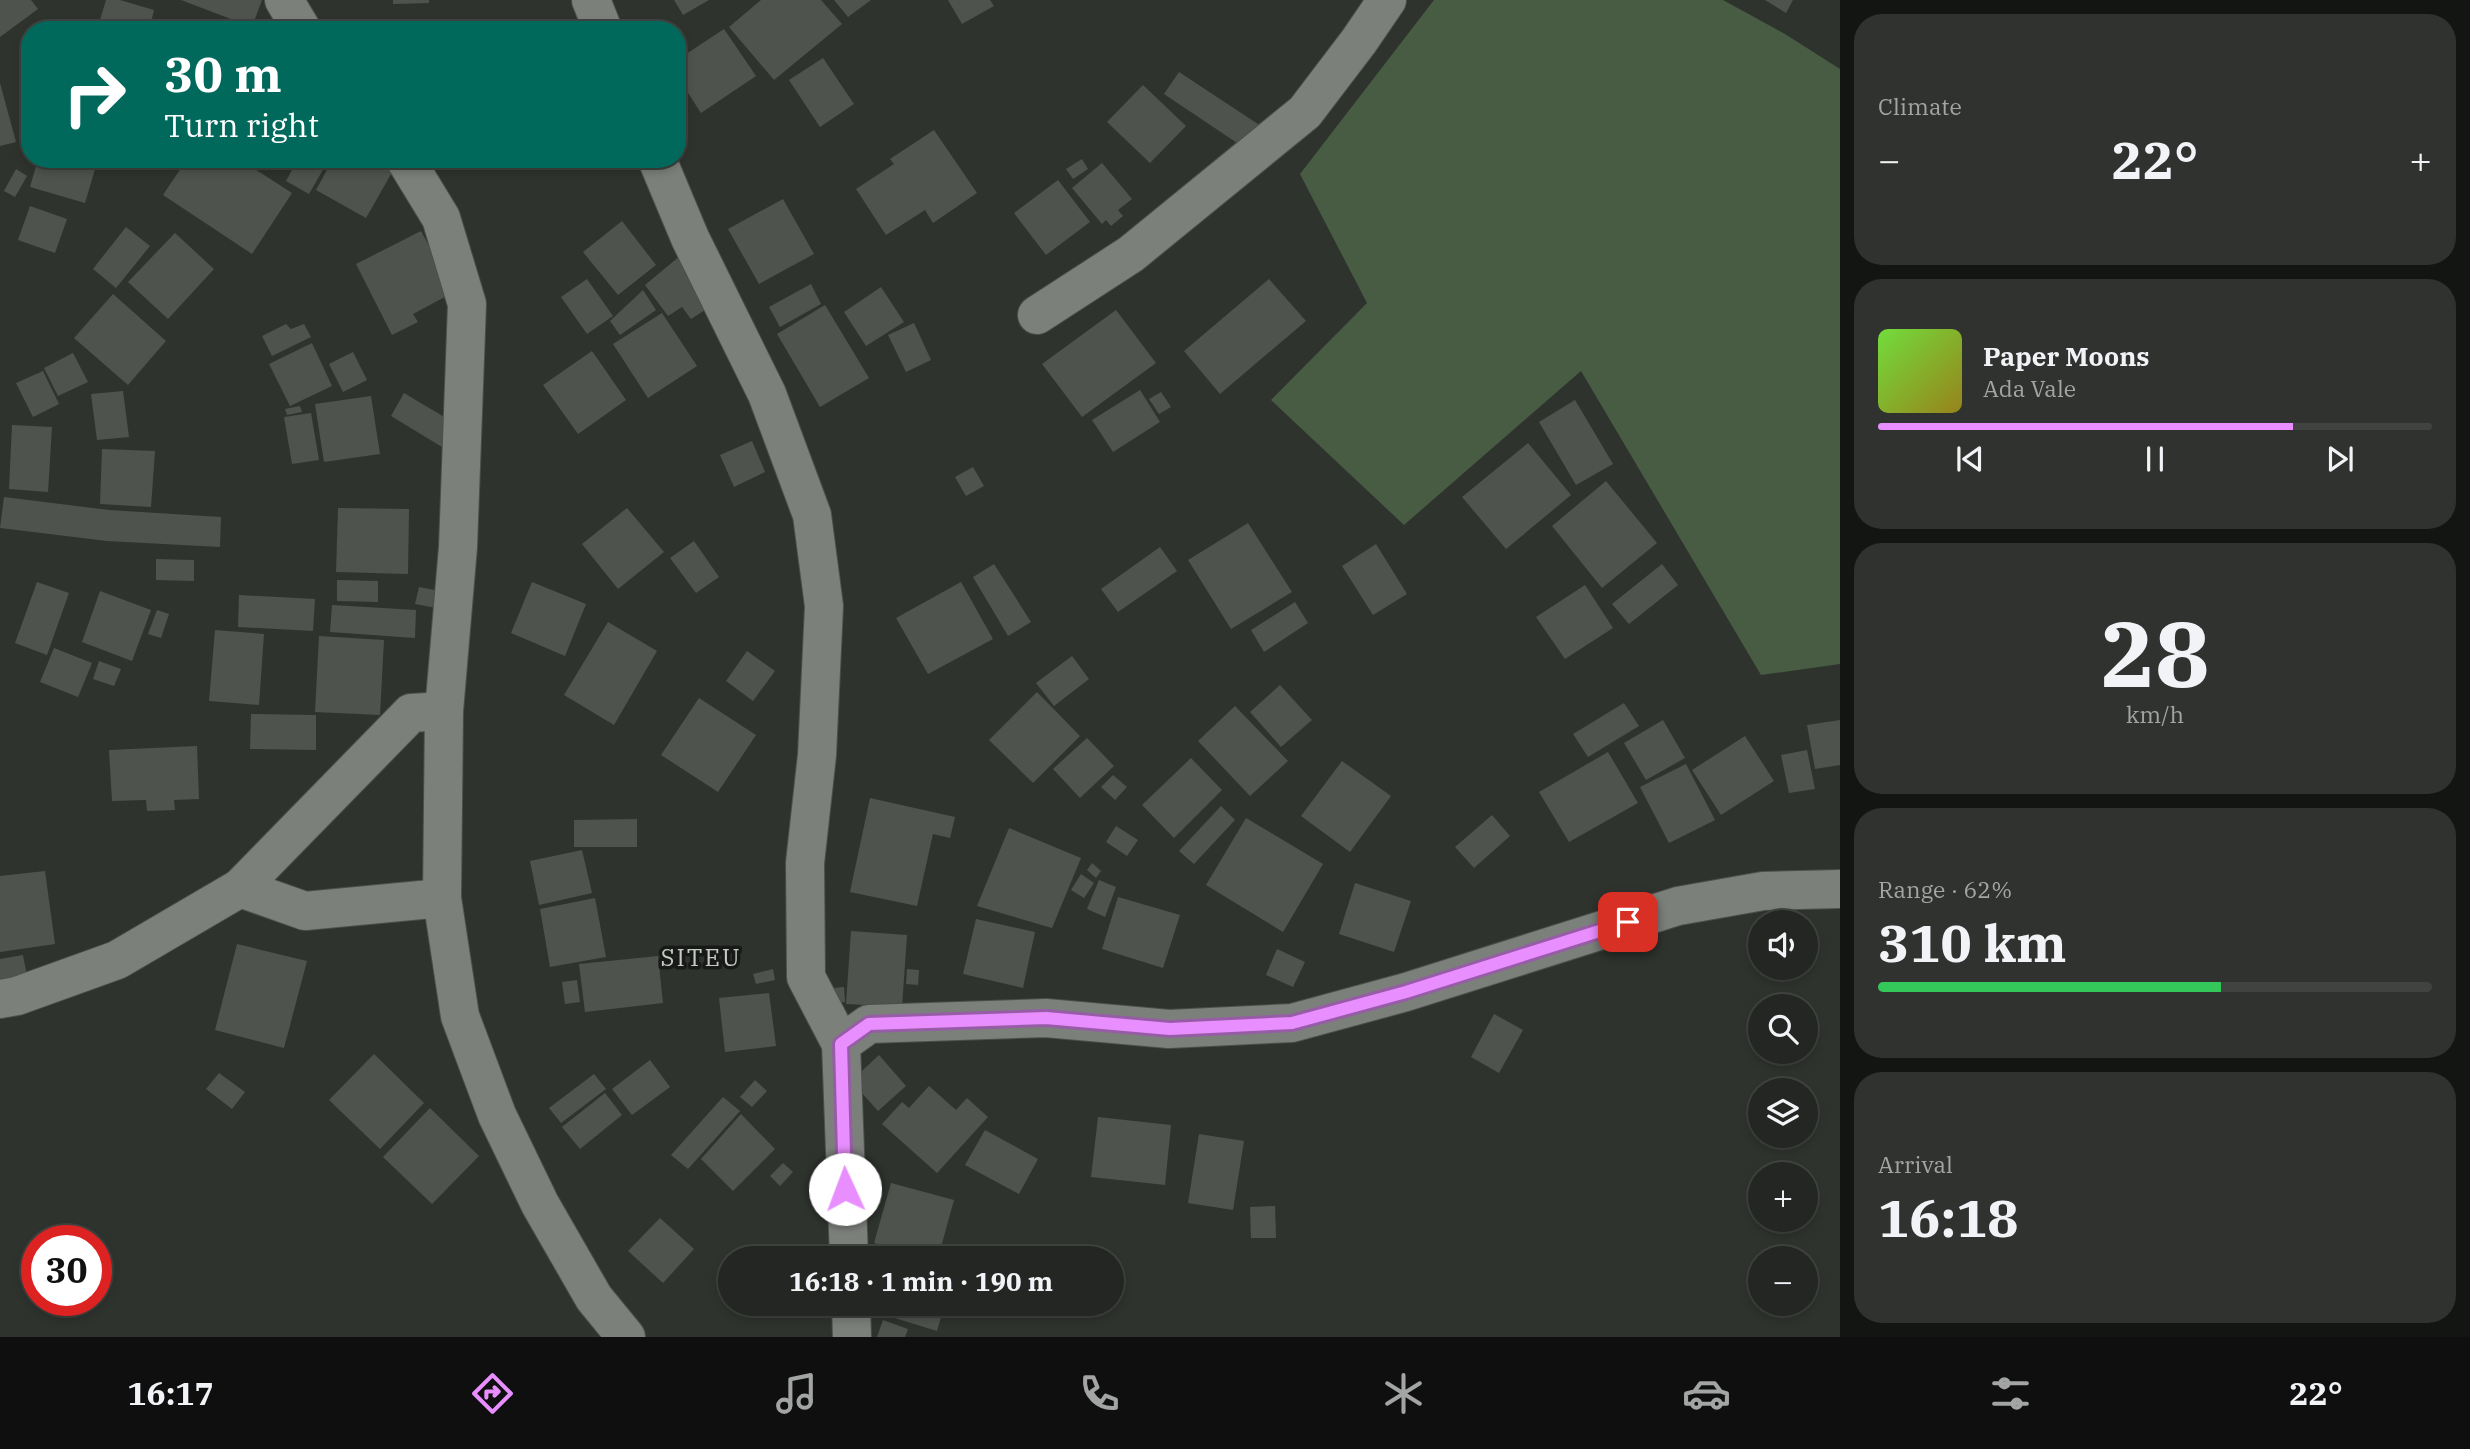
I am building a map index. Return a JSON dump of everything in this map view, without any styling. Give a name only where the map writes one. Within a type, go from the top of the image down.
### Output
[{"type":"street","points":[[284,0],[297,21]]},
{"type":"street","points":[[591,0],[599,21]]},
{"type":"street","points":[[1037,315],[1131,254],[1305,111],[1387,0]]},
{"type":"street","points":[[410,168],[441,218],[467,304],[458,547],[444,710],[442,898],[460,1016],[497,1115],[541,1204],[594,1298],[626,1337]]},
{"type":"street","points":[[661,168],[690,238],[767,394],[811,514],[824,606],[817,755],[805,863],[806,977],[841,1044],[849,1246]]},
{"type":"street","points":[[0,999],[17,996],[117,960],[240,888],[411,713],[444,710]]},
{"type":"street","points":[[240,888],[305,911],[442,898]]},
{"type":"street","points":[[841,1044],[869,1024],[1046,1018],[1170,1029],[1292,1023],[1406,992],[1678,906],[1763,891],[1840,889]]},
{"type":"street","points":[[852,1316],[852,1337]]},
{"type":"green space","points":[[1434,0],[1723,0],[1785,34],[1840,69],[1840,664],[1761,675],[1581,371],[1404,525],[1271,400],[1367,303],[1300,174]]},
{"type":"building","points":[[0,0],[31,0],[38,9],[0,37]]},
{"type":"building","points":[[106,0],[120,0],[154,10],[151,21],[100,21]]},
{"type":"building","points":[[181,0],[262,0],[254,21],[236,21]]},
{"type":"building","points":[[393,0],[429,0],[429,3],[393,4]]},
{"type":"building","points":[[674,0],[709,0],[683,15]]},
{"type":"building","points":[[761,0],[821,0],[842,24],[774,80],[729,27]]},
{"type":"building","points":[[834,0],[871,0],[848,17]]},
{"type":"building","points":[[948,0],[990,0],[994,6],[962,24]]},
{"type":"building","points":[[1765,0],[1793,0],[1786,13]]},
{"type":"building","points":[[724,29],[756,76],[701,113],[686,90],[686,54]]},
{"type":"building","points":[[823,58],[854,104],[820,127],[789,80]]},
{"type":"building","points":[[1179,72],[1264,128],[1249,151],[1164,94]]},
{"type":"building","points":[[0,83],[16,142],[0,146]]},
{"type":"building","points":[[1143,85],[1186,126],[1150,163],[1107,122]]},
{"type":"building","points":[[934,130],[977,193],[933,223],[925,210],[886,235],[856,189],[894,164],[890,159]]},
{"type":"building","points":[[1082,159],[1088,169],[1073,179],[1066,169]]},
{"type":"building","points":[[1102,163],[1132,199],[1118,210],[1123,216],[1111,226],[1106,220],[1102,224],[1072,188]]},
{"type":"building","points":[[35,168],[95,168],[85,203],[30,187]]},
{"type":"building","points":[[181,168],[253,168],[292,193],[252,254],[163,195]]},
{"type":"building","points":[[293,168],[324,168],[309,194],[286,181]]},
{"type":"building","points":[[328,168],[394,168],[366,218],[316,190]]},
{"type":"building","points":[[16,169],[27,176],[15,197],[4,191]]},
{"type":"building","points":[[1058,180],[1090,222],[1046,255],[1014,213]]},
{"type":"building","points":[[783,199],[814,254],[759,284],[728,229]]},
{"type":"building","points":[[30,206],[67,219],[55,253],[18,240]]},
{"type":"building","points":[[622,221],[656,265],[618,295],[583,252]]},
{"type":"building","points":[[126,227],[150,246],[116,288],[93,269]]},
{"type":"building","points":[[421,231],[454,292],[413,314],[418,322],[392,335],[356,264]]},
{"type":"building","points":[[175,233],[214,269],[168,319],[128,282]]},
{"type":"building","points":[[686,251],[719,301],[691,319],[682,307],[668,316],[645,285]]},
{"type":"building","points":[[587,279],[613,316],[587,334],[561,297]]},
{"type":"building","points":[[1269,279],[1306,321],[1220,394],[1184,351]]},
{"type":"building","points":[[811,284],[821,304],[780,327],[769,307]]},
{"type":"building","points":[[881,287],[904,322],[866,346],[844,312]]},
{"type":"building","points":[[643,290],[656,310],[620,335],[610,321]]},
{"type":"building","points":[[113,294],[166,341],[128,385],[74,338]]},
{"type":"building","points":[[825,305],[869,378],[820,407],[777,334]]},
{"type":"building","points":[[1116,310],[1156,363],[1082,417],[1042,364]]},
{"type":"building","points":[[662,313],[697,366],[648,398],[613,344]]},
{"type":"building","points":[[914,323],[931,360],[906,372],[888,335]]},
{"type":"building","points":[[286,324],[291,329],[304,324],[311,337],[272,356],[262,336]]},
{"type":"building","points":[[312,343],[332,386],[290,406],[269,364]]},
{"type":"building","points":[[592,351],[626,400],[578,434],[543,385]]},
{"type":"building","points":[[353,352],[367,380],[343,392],[329,364]]},
{"type":"building","points":[[73,353],[88,382],[58,396],[44,368]]},
{"type":"building","points":[[43,371],[59,404],[33,417],[16,383]]},
{"type":"building","points":[[1140,390],[1160,422],[1113,452],[1092,420]]},
{"type":"building","points":[[123,391],[129,437],[97,440],[91,394]]},
{"type":"building","points":[[1161,392],[1171,407],[1159,414],[1149,399]]},
{"type":"building","points":[[404,393],[456,424],[442,447],[391,416]]},
{"type":"building","points":[[371,396],[380,454],[324,462],[315,404]]},
{"type":"building","points":[[1575,400],[1613,464],[1576,485],[1539,422]]},
{"type":"building","points":[[300,406],[302,412],[287,415],[285,409]]},
{"type":"building","points":[[311,413],[319,460],[292,464],[284,417]]},
{"type":"building","points":[[12,425],[52,427],[48,492],[9,489]]},
{"type":"building","points":[[752,441],[765,472],[734,487],[720,455]]},
{"type":"building","points":[[1528,443],[1571,495],[1506,549],[1462,497]]},
{"type":"building","points":[[102,449],[155,451],[151,507],[100,504]]},
{"type":"building","points":[[973,467],[984,486],[966,496],[955,477]]},
{"type":"building","points":[[1606,481],[1657,543],[1602,588],[1552,526]]},
{"type":"building","points":[[4,497],[109,510],[221,517],[220,547],[107,541],[0,528]]},
{"type":"building","points":[[338,508],[409,509],[408,574],[336,572]]},
{"type":"building","points":[[627,508],[664,552],[618,589],[582,544]]},
{"type":"building","points":[[1248,523],[1292,592],[1231,629],[1188,560]]},
{"type":"building","points":[[694,541],[719,577],[696,593],[670,558]]},
{"type":"building","points":[[1376,544],[1407,594],[1373,615],[1342,566]]},
{"type":"building","points":[[1160,547],[1177,571],[1118,612],[1101,589]]},
{"type":"building","points":[[156,559],[194,560],[194,581],[156,580]]},
{"type":"building","points":[[994,564],[1031,622],[1008,636],[973,577]]},
{"type":"building","points":[[1662,564],[1678,585],[1629,624],[1612,604]]},
{"type":"building","points":[[337,580],[378,581],[378,602],[337,601]]},
{"type":"building","points":[[37,582],[69,593],[47,655],[15,643]]},
{"type":"building","points":[[532,582],[586,604],[565,656],[511,633]]},
{"type":"building","points":[[961,582],[993,639],[928,674],[896,618]]},
{"type":"building","points":[[1585,585],[1613,628],[1565,659],[1536,617]]},
{"type":"building","points":[[419,587],[450,593],[447,610],[415,604]]},
{"type":"building","points":[[100,591],[151,610],[132,661],[82,642]]},
{"type":"building","points":[[239,595],[315,599],[313,631],[238,627]]},
{"type":"building","points":[[1295,602],[1308,623],[1264,652],[1251,630]]},
{"type":"building","points":[[332,605],[416,610],[415,638],[330,632]]},
{"type":"building","points":[[157,610],[169,614],[161,638],[148,634]]},
{"type":"building","points":[[608,622],[657,651],[614,725],[564,695]]},
{"type":"building","points":[[215,630],[264,634],[259,705],[209,701]]},
{"type":"building","points":[[319,636],[384,640],[380,715],[315,712]]},
{"type":"building","points":[[54,648],[92,663],[78,697],[40,682]]},
{"type":"building","points":[[747,651],[775,671],[753,701],[726,681]]},
{"type":"building","points":[[1072,656],[1089,679],[1054,706],[1036,683]]},
{"type":"building","points":[[99,661],[121,669],[114,686],[93,679]]},
{"type":"building","points":[[1280,685],[1312,720],[1281,747],[1250,712]]},
{"type":"building","points":[[1037,692],[1080,736],[1033,783],[989,740]]},
{"type":"building","points":[[699,698],[756,735],[718,792],[661,755]]},
{"type":"building","points":[[1624,703],[1639,726],[1588,757],[1573,734]]},
{"type":"building","points":[[1235,706],[1288,761],[1250,796],[1198,741]]},
{"type":"building","points":[[251,714],[316,715],[316,750],[250,749]]},
{"type":"building","points":[[1663,720],[1685,758],[1646,780],[1624,743]]},
{"type":"building","points":[[1840,720],[1840,765],[1815,769],[1807,725]]},
{"type":"building","points":[[1745,736],[1774,781],[1721,815],[1692,770]]},
{"type":"building","points":[[1087,738],[1114,766],[1080,798],[1053,769]]},
{"type":"building","points":[[197,746],[199,799],[174,800],[175,810],[147,811],[146,800],[112,801],[109,750]]},
{"type":"building","points":[[1807,750],[1815,789],[1789,793],[1781,755]]},
{"type":"building","points":[[1608,752],[1638,803],[1569,842],[1539,792]]},
{"type":"building","points":[[1191,758],[1222,790],[1174,838],[1142,805]]},
{"type":"building","points":[[1342,761],[1391,796],[1350,852],[1301,816]]},
{"type":"building","points":[[1686,764],[1715,820],[1669,843],[1640,787]]},
{"type":"building","points":[[1113,775],[1127,787],[1115,800],[1101,787]]},
{"type":"building","points":[[870,798],[955,817],[950,838],[933,834],[917,906],[850,892]]},
{"type":"building","points":[[1221,806],[1235,820],[1194,864],[1179,851]]},
{"type":"building","points":[[1492,815],[1510,836],[1474,868],[1455,847]]},
{"type":"building","points":[[1246,818],[1323,864],[1283,932],[1206,885]]},
{"type":"building","points":[[637,819],[637,847],[574,847],[574,820]]},
{"type":"building","points":[[1116,826],[1138,840],[1127,856],[1106,842]]},
{"type":"building","points":[[1009,828],[1081,858],[1052,928],[977,906]]},
{"type":"building","points":[[582,850],[592,893],[539,905],[530,861]]},
{"type":"building","points":[[1092,863],[1101,871],[1096,878],[1087,870]]},
{"type":"building","points":[[45,871],[55,944],[0,952],[0,876]]},
{"type":"building","points":[[1081,874],[1094,883],[1084,898],[1071,890]]},
{"type":"building","points":[[1099,880],[1116,887],[1105,917],[1087,909]]},
{"type":"building","points":[[1355,883],[1411,901],[1394,952],[1339,934]]},
{"type":"building","points":[[1118,897],[1180,915],[1163,968],[1102,949]]},
{"type":"building","points":[[595,898],[606,957],[550,967],[540,909]]},
{"type":"building","points":[[976,919],[1035,932],[1023,988],[963,974]]},
{"type":"building","points":[[851,931],[907,935],[902,1007],[846,1004]]},
{"type":"building","points":[[237,944],[307,961],[284,1048],[215,1030]]},
{"type":"building","points":[[1277,949],[1305,962],[1293,987],[1266,975]]},
{"type":"building","points":[[23,955],[27,976],[0,981],[0,959]]},
{"type":"building","points":[[658,956],[663,1003],[585,1012],[579,964]]},
{"type":"building","points":[[773,969],[775,980],[756,984],[753,974]]},
{"type":"building","points":[[907,969],[919,970],[918,985],[906,984]]},
{"type":"building","points":[[577,980],[580,1002],[565,1004],[562,982]]},
{"type":"building","points":[[844,987],[845,1002],[824,1004],[823,989]]},
{"type":"building","points":[[769,993],[776,1046],[725,1052],[719,998]]},
{"type":"building","points":[[1494,1014],[1523,1030],[1499,1073],[1471,1057]]},
{"type":"building","points":[[374,1054],[424,1103],[380,1149],[329,1100]]},
{"type":"building","points":[[879,1055],[906,1086],[878,1111],[851,1081]]},
{"type":"building","points":[[650,1060],[670,1087],[632,1115],[612,1089]]},
{"type":"building","points":[[219,1073],[245,1092],[232,1109],[206,1089]]},
{"type":"building","points":[[594,1074],[606,1089],[561,1123],[549,1108]]},
{"type":"building","points":[[755,1080],[767,1091],[752,1107],[740,1097]]},
{"type":"building","points":[[929,1086],[956,1110],[967,1098],[988,1117],[937,1173],[882,1124],[902,1102],[909,1108]]},
{"type":"building","points":[[605,1093],[622,1115],[580,1149],[562,1127]]},
{"type":"building","points":[[723,1097],[740,1111],[688,1169],[671,1155]]},
{"type":"building","points":[[430,1108],[479,1156],[432,1204],[383,1157]]},
{"type":"building","points":[[741,1114],[775,1149],[733,1191],[701,1159]]},
{"type":"building","points":[[1098,1117],[1171,1125],[1165,1185],[1091,1177]]},
{"type":"building","points":[[985,1130],[1038,1159],[1019,1194],[965,1165]]},
{"type":"building","points":[[1199,1134],[1244,1141],[1233,1210],[1188,1203]]},
{"type":"building","points":[[783,1163],[793,1172],[780,1186],[770,1176]]},
{"type":"building","points":[[891,1183],[954,1200],[941,1246],[885,1246],[874,1243]]},
{"type":"building","points":[[1275,1206],[1276,1238],[1251,1238],[1250,1207]]},
{"type":"building","points":[[660,1218],[694,1249],[663,1283],[628,1251]]},
{"type":"building","points":[[888,1316],[941,1316],[937,1331]]},
{"type":"building","points":[[883,1320],[908,1329],[905,1337],[877,1337]]},
{"type":"district","name":"SITEU","points":[[701,957]]},
{"type":"route","points":[[845,1189],[841,1044],[869,1024],[1046,1018],[1170,1029],[1292,1023],[1406,992],[1628,922]]}]
